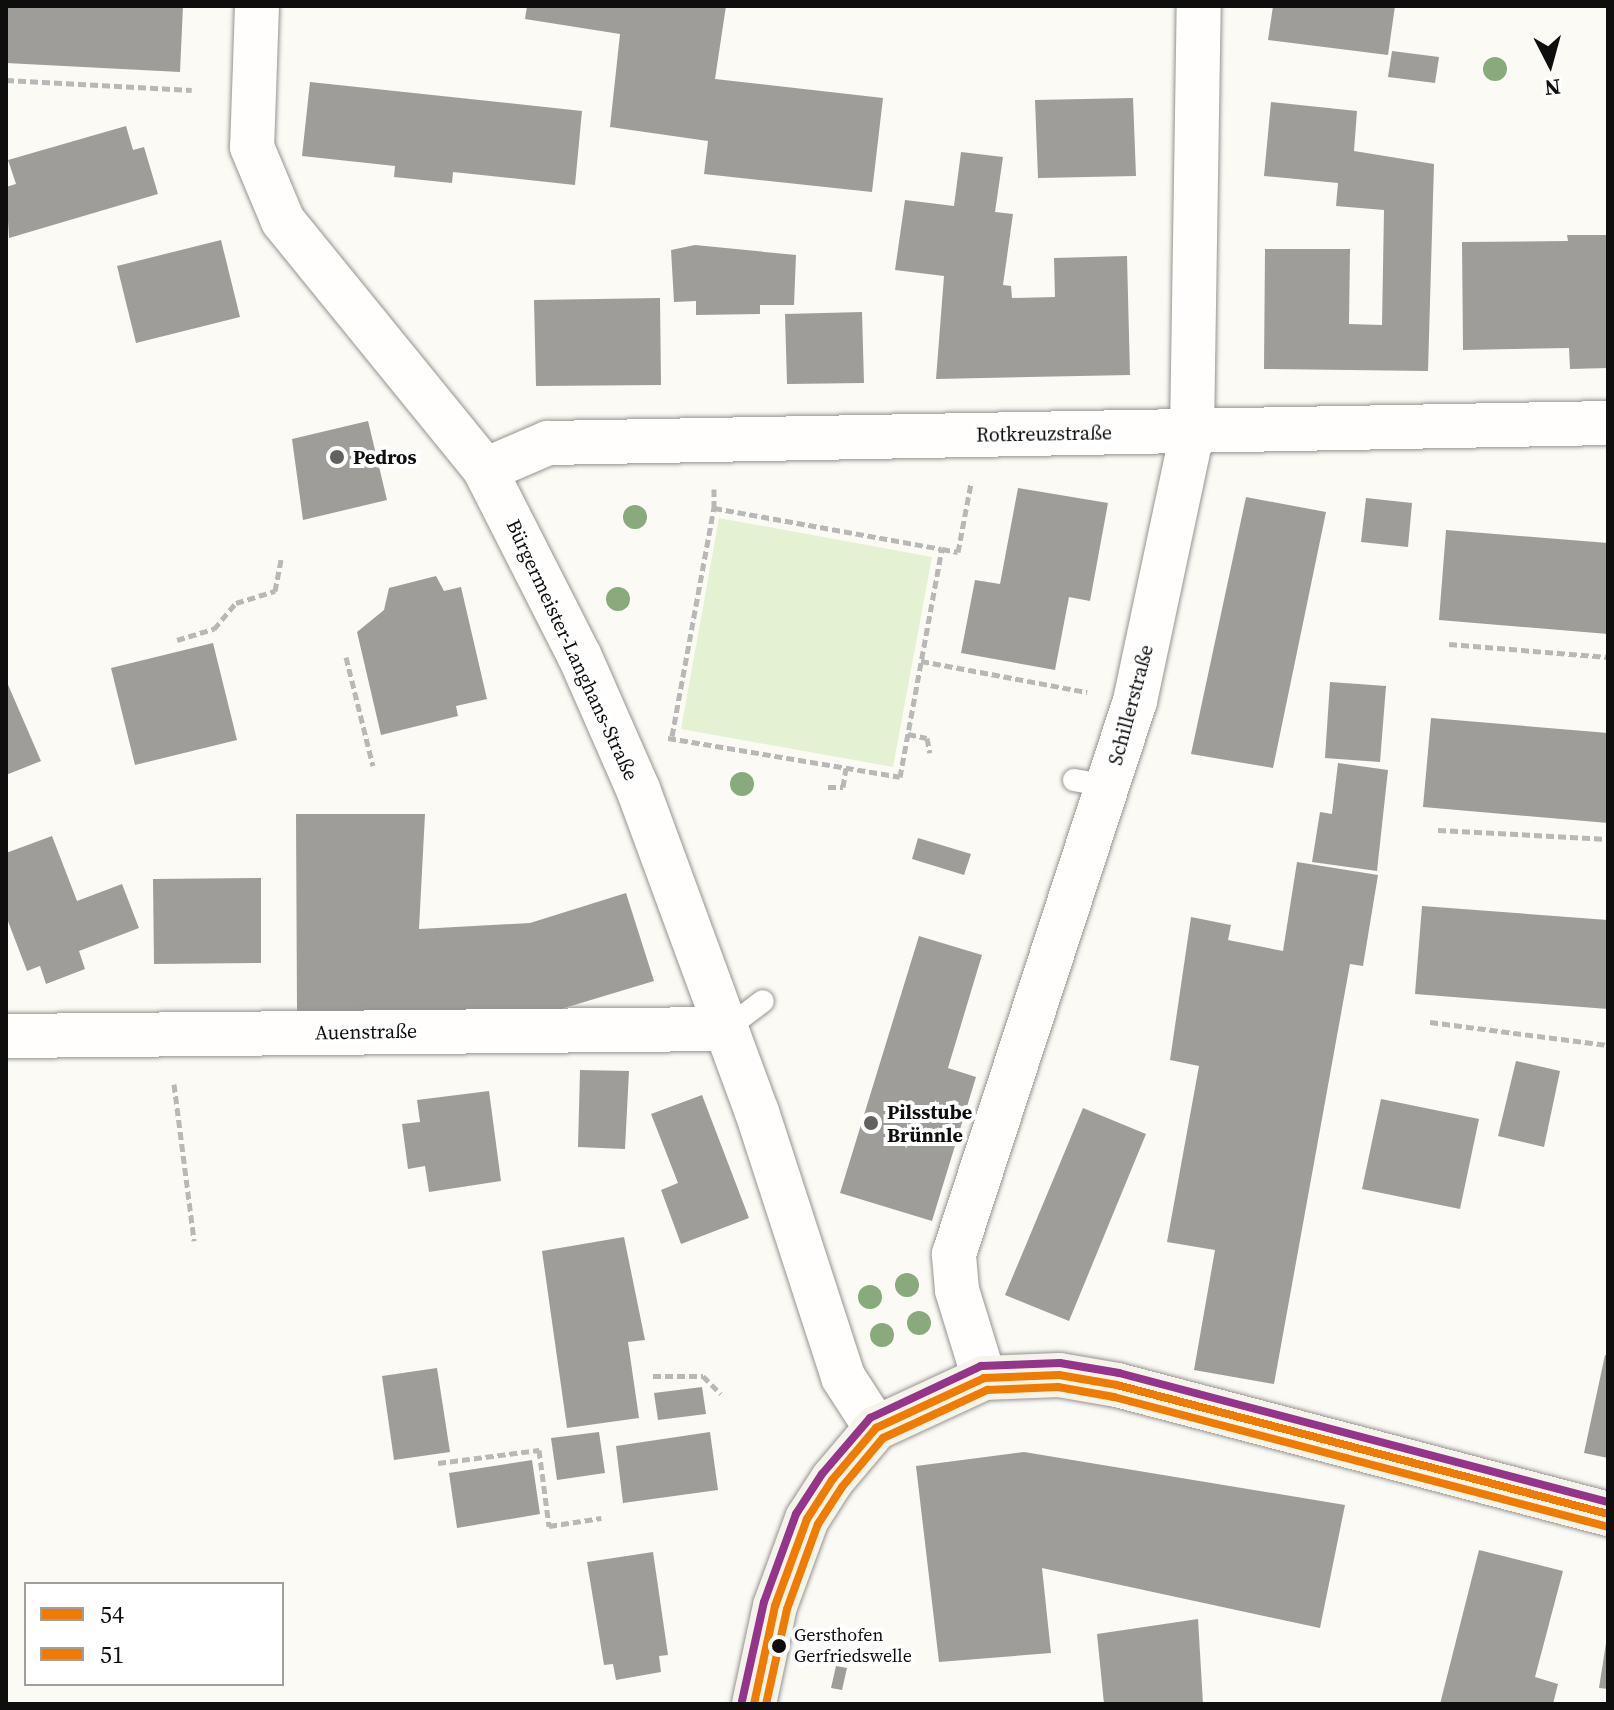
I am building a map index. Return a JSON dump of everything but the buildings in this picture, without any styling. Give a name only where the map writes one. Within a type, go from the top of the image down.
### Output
[{"type":"street","name":"Bürgermeister-Langhans-Straße","points":[[257,6],[252,147],[283,221],[485,470],[638,789],[726,1029],[843,1377],[876,1428]]},
{"type":"street","name":"Schillerstraße","points":[[984,1378],[957,1290],[954,1254],[1092,783],[1135,701],[1192,432],[1199,6]]},
{"type":"street","name":"Rotkreuzstraße","points":[[485,470],[548,443],[1608,423]]},
{"type":"street","name":"Auenstraße","points":[[6,1036],[726,1029]]},
{"type":"street","points":[[754,1704],[775,1606],[807,1519],[876,1428],[984,1378],[1045,1374],[1117,1385],[1608,1514]]},
{"type":"lane","points":[[726,1029],[763,1001]]},
{"type":"path","points":[[6,80],[192,90]]},
{"type":"path","points":[[942,549],[900,777],[672,736],[714,508],[942,549],[958,552],[980,435]]},
{"type":"path","points":[[177,640],[214,629],[236,603],[275,591],[281,560]]},
{"type":"path","points":[[1449,644],[1608,657]]},
{"type":"path","points":[[346,657],[373,766]]},
{"type":"path","points":[[921,661],[1135,701]]},
{"type":"path","points":[[908,734],[927,738],[930,753]]},
{"type":"path","points":[[828,787],[843,787],[846,768]]},
{"type":"path","points":[[1438,830],[1608,839]]},
{"type":"path","points":[[1430,1022],[1608,1045]]},
{"type":"path","points":[[168,1034],[194,1241]]},
{"type":"path","points":[[653,1376],[703,1376],[721,1394]]},
{"type":"path","points":[[438,1463],[539,1450],[549,1526],[601,1518]]},
{"type":"green space","points":[[719,518],[932,557],[893,767],[681,729]]},
{"type":"transit line","points":[[742,1701],[764,1602],[796,1514],[822,1474],[870,1418],[981,1366],[1060,1363],[1119,1373],[1608,1502]]},
{"type":"transit line","name":"54","points":[[754,1704],[775,1606],[807,1519],[832,1480],[876,1428],[984,1378],[1059,1375],[1117,1385],[1608,1514]]},
{"type":"transit line","name":"51","points":[[766,1704],[787,1609],[818,1524],[842,1487],[883,1438],[987,1390],[1058,1387],[1114,1397],[1605,1526]]},
{"type":"place","name":"Pedros","points":[[337,457]]},
{"type":"place","name":"Pilsstube Brünnle","points":[[871,1123]]},
{"type":"place","name":"Gersthofen Gerfriedswelle","points":[[779,1646]]}]
